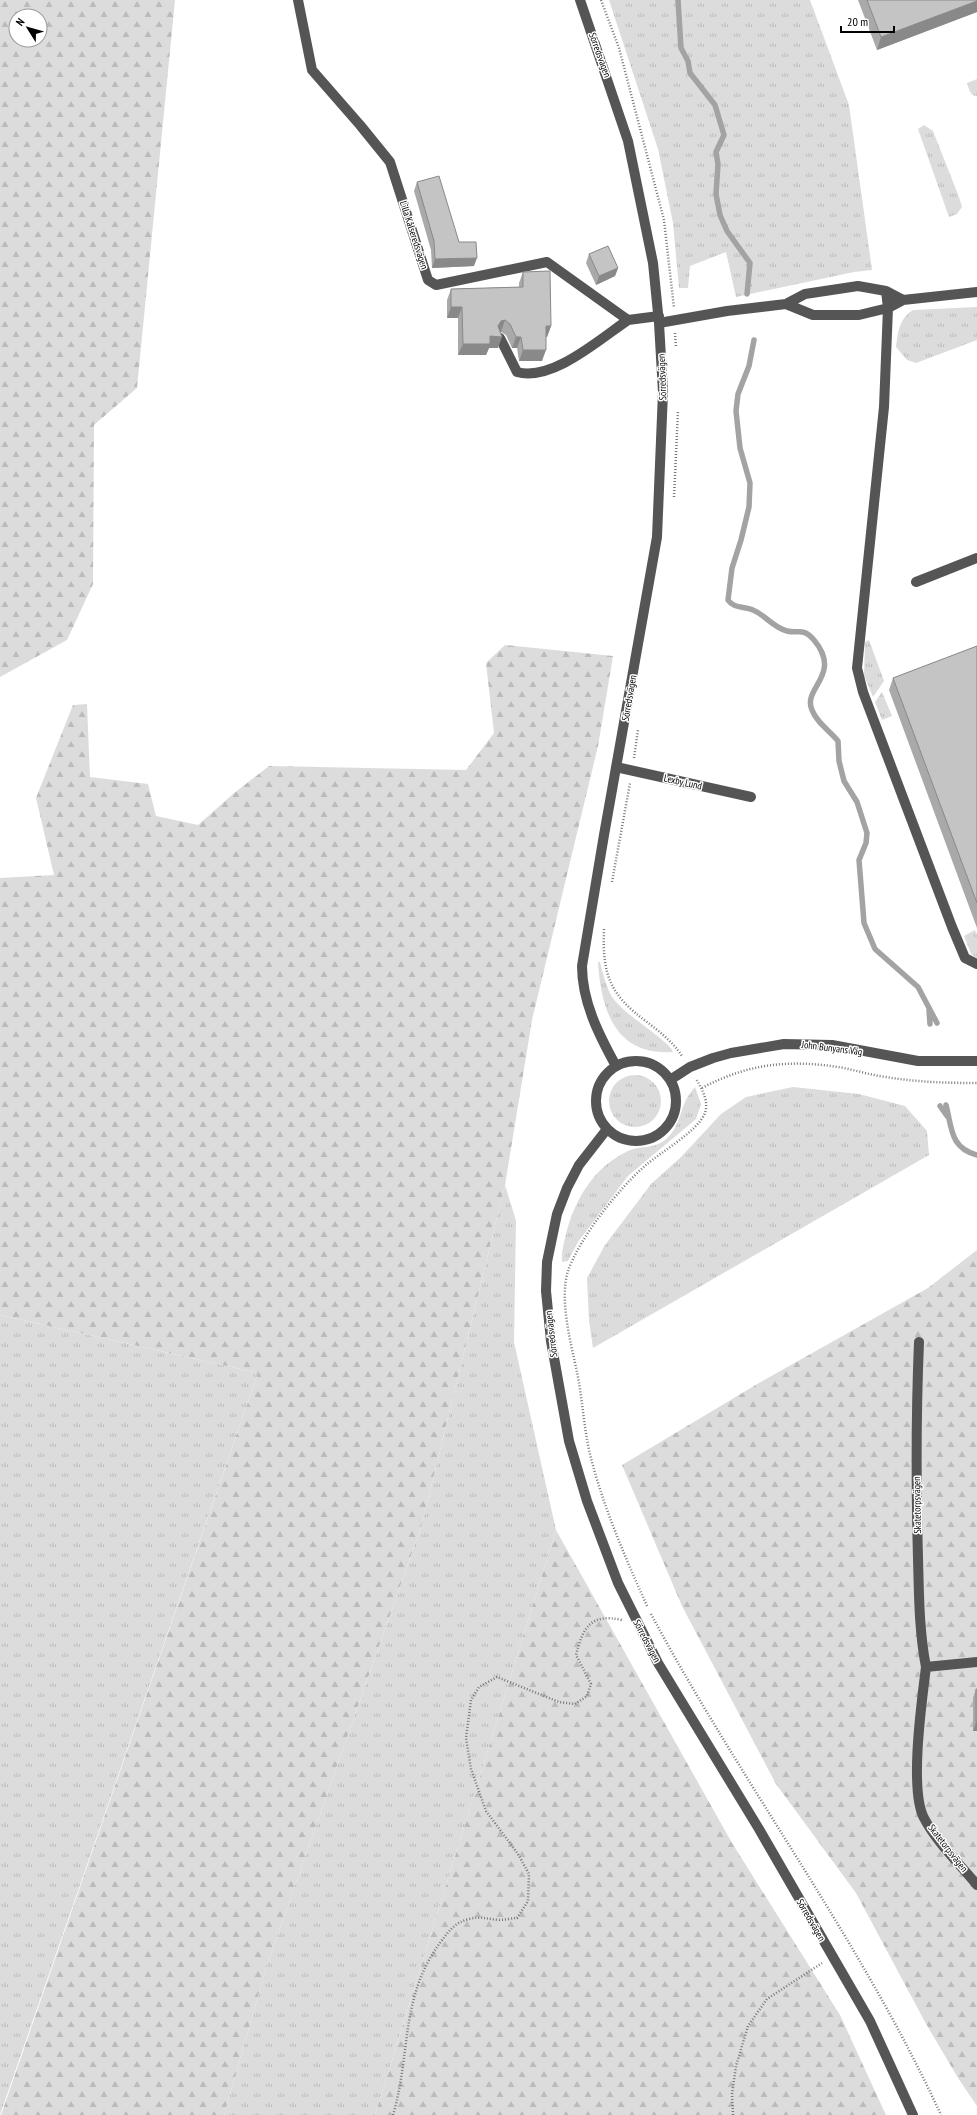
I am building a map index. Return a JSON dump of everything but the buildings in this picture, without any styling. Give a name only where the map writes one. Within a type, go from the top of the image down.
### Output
[{"type":"street","name":"Lilla Kålseredsvägen","points":[[298,0],[312,70],[390,162],[428,280],[436,285],[547,262],[628,320]]},
{"type":"street","name":"Sörredsvägen","points":[[580,0],[628,141],[653,263],[659,319],[663,426],[657,537],[585,940],[582,972],[588,1008],[605,1046],[616,1066]]},
{"type":"street","points":[[500,338],[517,372],[526,374],[540,372],[569,360],[628,320],[659,319],[786,304],[805,294],[826,289],[858,286],[886,291],[903,300]]},
{"type":"street","points":[[886,291],[888,308],[884,407],[857,668],[863,692],[952,927],[965,958],[977,964]]},
{"type":"street","points":[[786,304],[813,315],[859,315],[888,308],[903,300],[977,292]]},
{"type":"street","points":[[916,582],[977,558]]},
{"type":"street","name":"Lexby Lund","points":[[616,767],[751,797]]},
{"type":"street","name":"John Bunyans Väg","points":[[670,1080],[690,1067],[732,1053],[784,1044],[802,1043],[832,1045],[918,1061],[977,1061]]},
{"type":"street","points":[[627,1062],[646,1062],[662,1070],[670,1080],[675,1093],[675,1108],[670,1122],[660,1132],[648,1139],[633,1141],[619,1138],[607,1129],[598,1114],[596,1095],[602,1078],[616,1066],[627,1062]]},
{"type":"street","name":"Sörredsvägen","points":[[607,1129],[579,1165],[567,1188],[557,1214],[547,1262],[546,1291],[551,1341],[569,1441],[598,1535],[618,1582],[658,1663],[759,1829],[870,2021],[913,2115]]},
{"type":"street","name":"Skatetorpsvägen","points":[[920,1342],[916,1425],[917,1536],[921,1642],[926,1667],[919,1733],[918,1786],[923,1817],[934,1833],[977,1885]]},
{"type":"street","points":[[926,1667],[977,1662]]},
{"type":"path","points":[[611,887],[632,770]]},
{"type":"path","points":[[604,926],[603,953],[605,966],[616,993],[630,1010],[670,1040],[690,1067],[702,1088],[706,1107],[704,1114],[689,1131],[647,1164],[615,1198],[584,1240],[568,1272],[565,1300],[591,1461],[617,1536],[648,1609],[687,1679],[803,1866],[894,2020],[941,2115]]},
{"type":"path","points":[[702,1088],[743,1070],[763,1065],[789,1063],[813,1064],[923,1082],[977,1083]]},
{"type":"path","points":[[393,2115],[399,2093],[412,2000],[418,1981],[430,1956],[452,1927],[474,1918],[485,1916],[500,1920],[518,1918],[528,1902],[528,1874],[518,1854],[486,1811],[471,1769],[466,1738],[472,1700],[479,1687],[497,1677],[559,1702],[575,1704],[588,1696],[592,1684],[576,1655],[580,1640],[588,1625],[607,1616],[638,1623]]},
{"type":"path","points":[[733,2115],[732,2094],[736,2066],[748,2026],[756,2012],[767,1999],[793,1984],[803,1974],[832,1956]]},
{"type":"green space","points":[[0,0],[175,0],[137,388],[94,425],[93,584],[67,640],[0,677]]},
{"type":"green space","points":[[609,0],[810,0],[849,105],[872,270],[854,272],[736,297],[726,252],[690,266],[688,288],[679,288],[673,223],[658,149]]},
{"type":"green space","points":[[977,79],[977,96],[975,96],[969,90],[967,83]]},
{"type":"green space","points":[[924,125],[933,131],[962,207],[957,214],[949,217],[918,129]]},
{"type":"green space","points":[[977,307],[977,340],[916,363],[907,360],[896,347],[900,326],[905,317],[913,310]]},
{"type":"green space","points":[[869,640],[884,681],[873,697],[864,675],[865,642]]},
{"type":"green space","points":[[505,645],[613,656],[598,746],[532,1020],[505,1185],[422,1524],[266,1968],[224,2115],[1,2115],[258,1373],[0,1315],[0,878],[54,875],[36,798],[73,705],[87,704],[90,777],[148,784],[156,816],[198,825],[233,794],[269,766],[466,770],[494,733],[486,663]]},
{"type":"green space","points":[[882,692],[892,716],[882,720],[875,702]]},
{"type":"green space","points":[[975,930],[977,935],[977,958],[971,954],[964,936]]},
{"type":"green space","points":[[598,962],[600,962],[606,984],[612,997],[626,1011],[670,1047],[673,1052],[654,1051],[638,1047],[625,1038],[615,1027],[608,1013],[603,997]]},
{"type":"green space","points":[[635,1075],[649,1079],[657,1087],[661,1101],[657,1115],[649,1123],[635,1127],[621,1123],[613,1115],[609,1101],[613,1087],[621,1079]]},
{"type":"green space","points":[[695,1087],[701,1104],[696,1119],[628,1176],[578,1242],[568,1261],[562,1262],[563,1248],[570,1221],[588,1185],[605,1166],[616,1158],[633,1149],[656,1145],[665,1140],[676,1126],[687,1098]]},
{"type":"green space","points":[[793,1087],[859,1094],[905,1106],[927,1131],[929,1155],[593,1348],[589,1321],[587,1278],[605,1245],[651,1184],[681,1157],[721,1114],[746,1097]]},
{"type":"green space","points":[[505,1185],[516,1221],[514,1342],[556,1530],[375,2115],[224,2115],[266,1968],[422,1524]]},
{"type":"green space","points":[[977,1250],[977,2106],[958,2078],[925,2022],[856,1893],[776,1784],[682,1606],[622,1465],[759,1383],[928,1288]]},
{"type":"green space","points":[[0,1315],[258,1373],[0,2115]]},
{"type":"green space","points":[[556,1530],[732,1843],[840,2015],[886,2115],[375,2115]]},
{"type":"waterway","points":[[678,0],[681,48],[688,61],[690,73],[715,105],[724,135],[716,152],[718,164],[716,194],[720,215],[727,231],[750,263],[747,294]]},
{"type":"waterway","points":[[754,340],[749,366],[738,394],[736,411],[740,448],[750,483],[749,507],[732,568],[728,600],[733,605],[757,612],[782,629],[791,632],[804,632],[814,640],[822,652],[825,663],[823,672],[810,702],[814,715],[838,741],[839,761],[844,781],[857,802],[867,833],[866,843],[859,860],[864,923],[875,949],[918,987],[937,1023]]},
{"type":"waterway","points":[[929,1010],[930,1024]]},
{"type":"waterway","points":[[946,1105],[951,1129],[957,1142],[968,1152],[977,1155]]},
{"type":"waterway","points":[[940,1106],[947,1116]]}]
